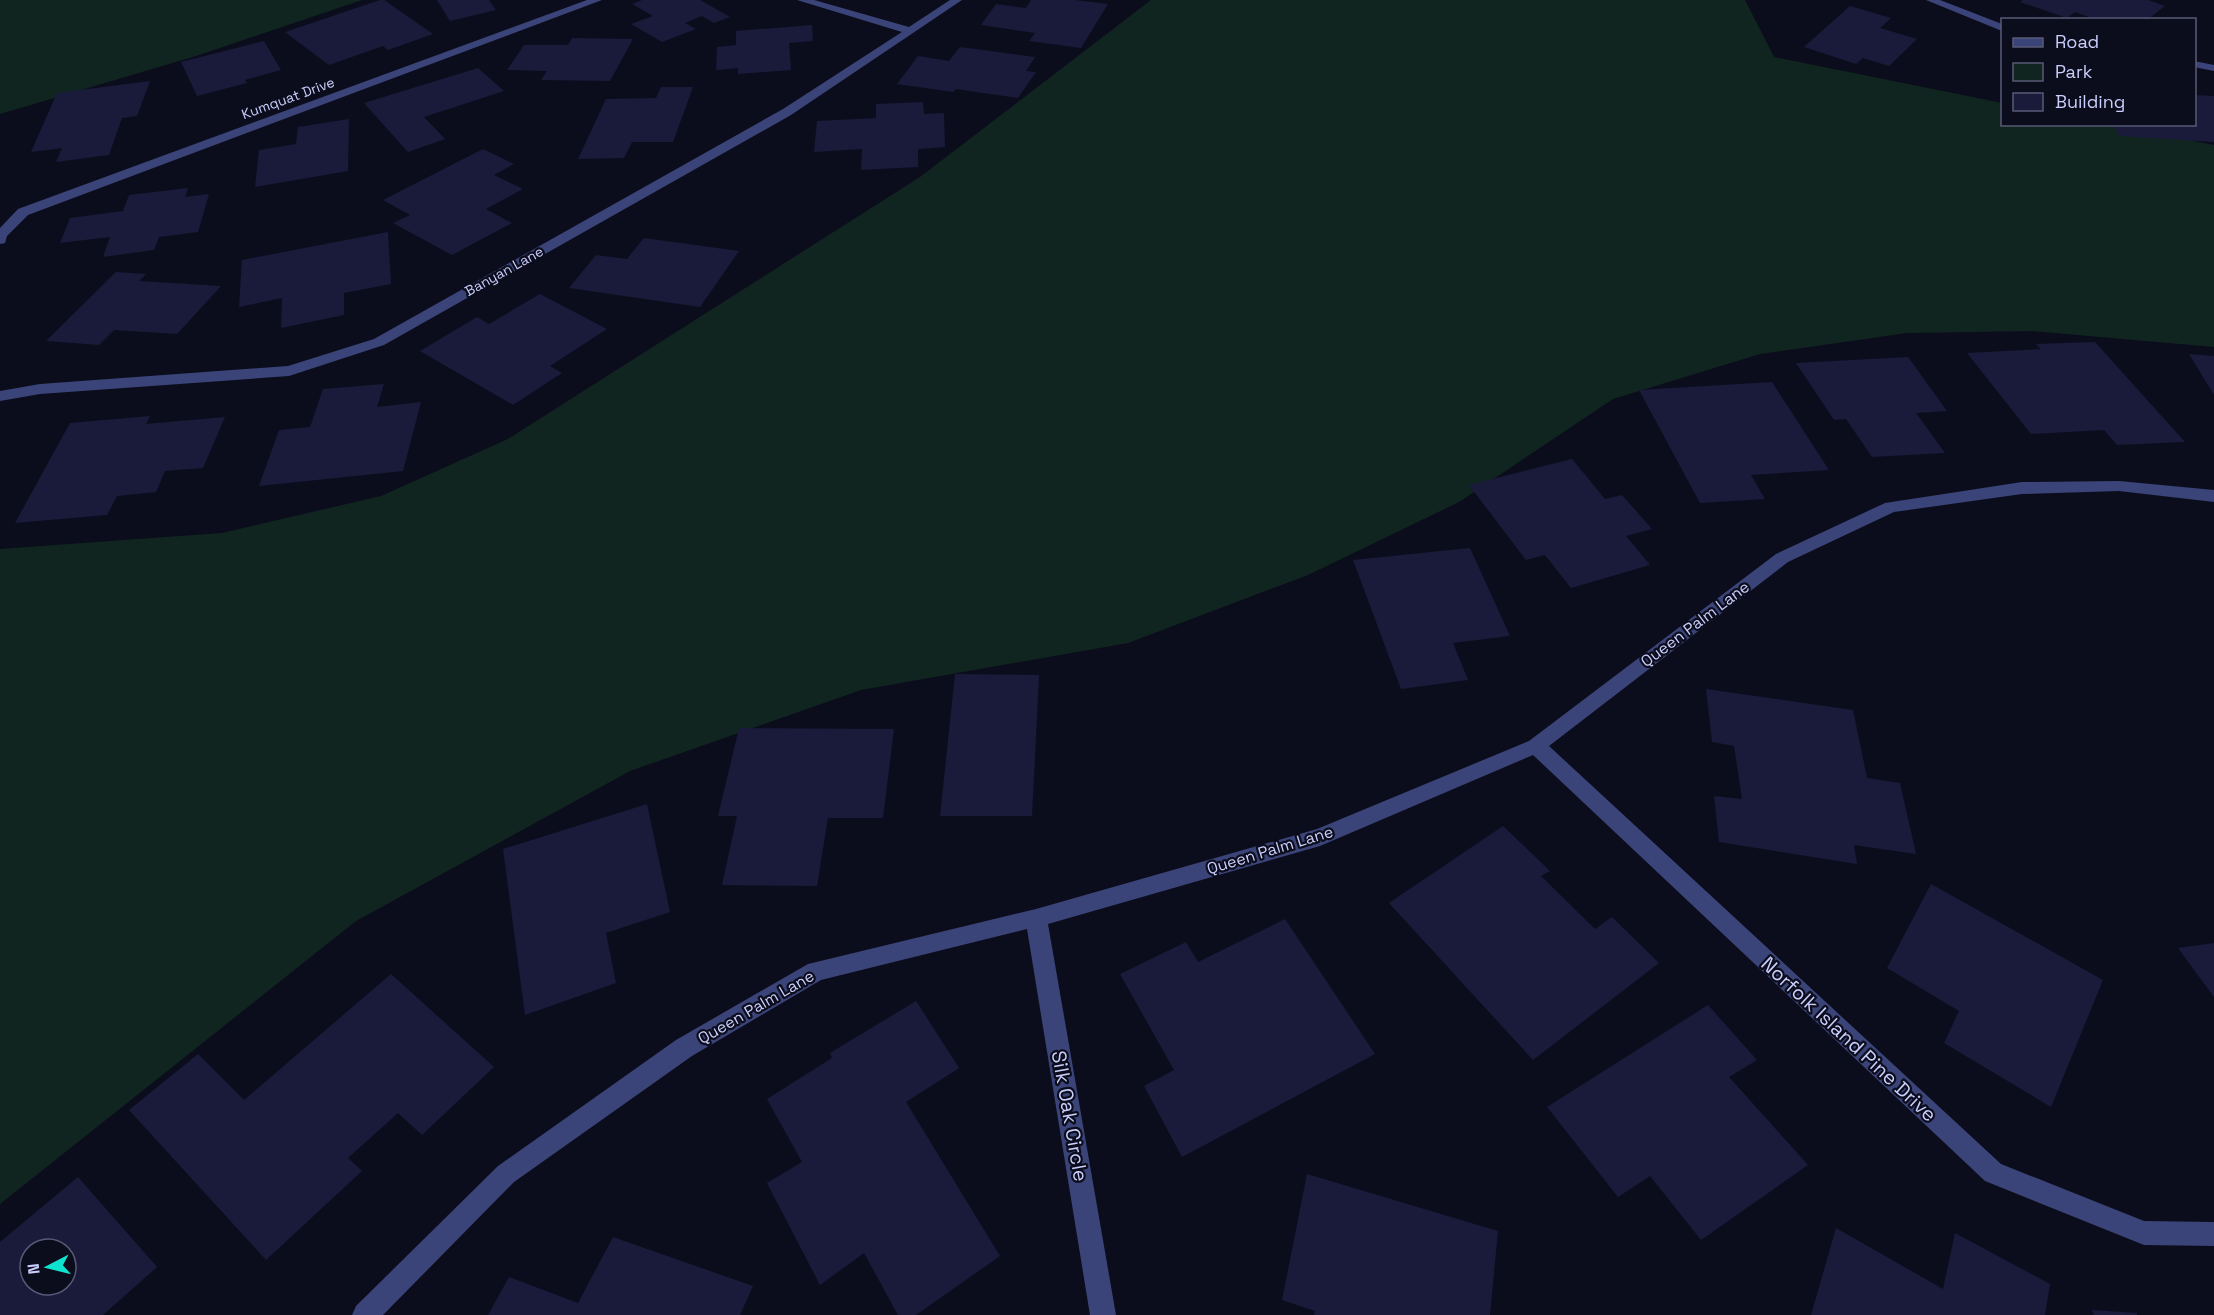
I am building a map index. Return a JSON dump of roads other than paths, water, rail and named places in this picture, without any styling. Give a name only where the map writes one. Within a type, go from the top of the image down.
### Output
[{"type":"street","name":"Kumquat Drive","points":[[0,240],[23,212],[597,0]]},
{"type":"street","points":[[802,0],[911,31]]},
{"type":"street","name":"Banyan Lane","points":[[0,396],[40,389],[289,372],[379,342],[787,112],[957,0]]},
{"type":"street","points":[[1931,0],[2001,28]]},
{"type":"street","points":[[2196,64],[2214,68]]},
{"type":"street","name":"Queen Palm Lane","points":[[365,1315],[506,1174],[684,1048],[816,971],[1036,918],[1320,837],[1536,746],[1782,558],[1891,507],[2022,488],[2119,486],[2214,496]]},
{"type":"street","name":"Norfolk Island Pine Drive","points":[[1536,746],[1993,1173],[2144,1233],[2214,1234]]},
{"type":"street","name":"Silk Oak Circle","points":[[1036,918],[1103,1315]]}]
